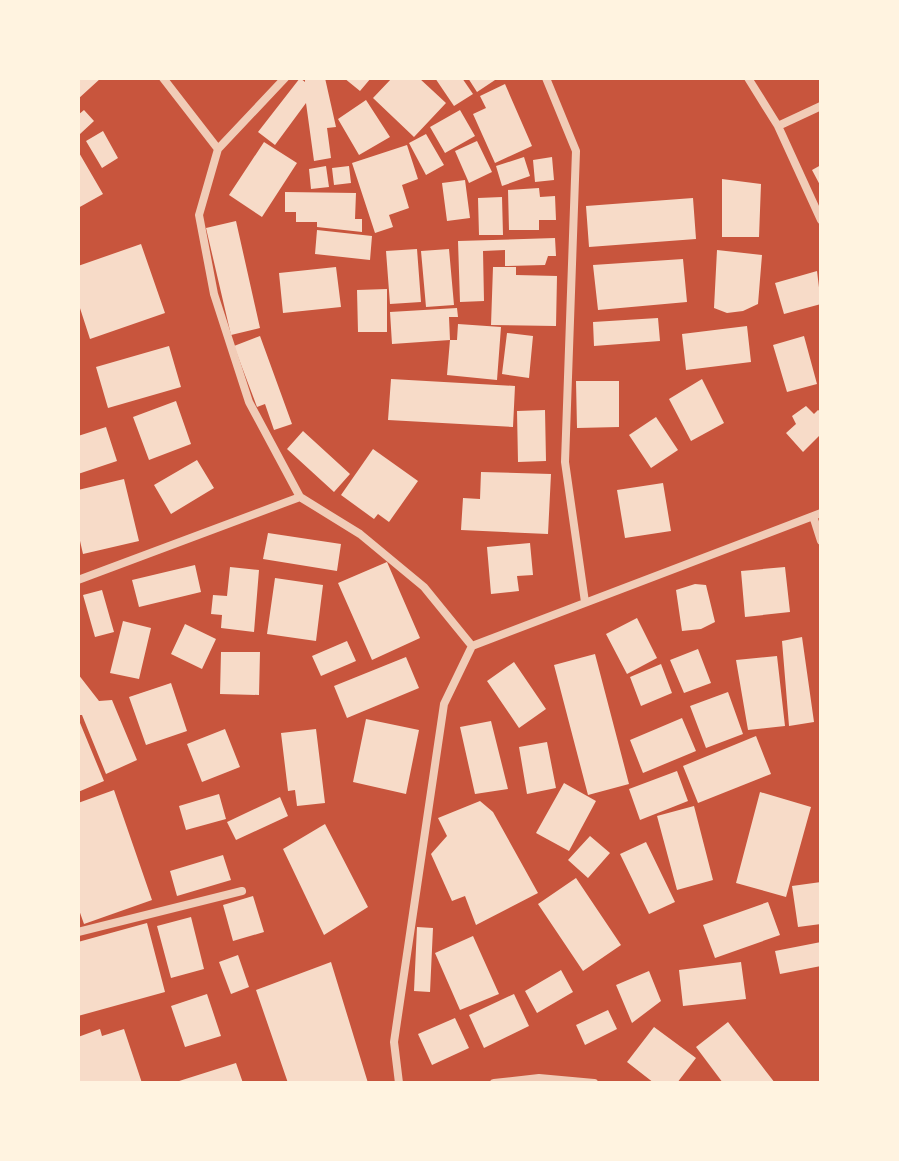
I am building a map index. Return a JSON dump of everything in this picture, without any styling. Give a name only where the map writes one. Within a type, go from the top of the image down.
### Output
[{"type":"street","points":[[163,78],[218,149]]},
{"type":"street","points":[[285,78],[218,149],[199,215],[214,294],[249,402],[300,497],[360,534],[424,587],[472,646]]},
{"type":"street","points":[[546,78],[576,151],[565,462],[585,602]]},
{"type":"street","points":[[748,78],[778,126],[821,220]]},
{"type":"street","points":[[778,126],[821,106]]},
{"type":"street","points":[[78,580],[300,497]]},
{"type":"street","points":[[399,1083],[394,1042],[444,704],[472,646],[817,516],[821,541]]},
{"type":"street","points":[[78,932],[242,891]]},
{"type":"street","points":[[494,1083],[539,1078],[594,1083]]},
{"type":"building","points":[[78,78],[101,78],[78,99]]},
{"type":"building","points":[[300,78],[305,82],[305,79],[325,78],[336,127],[327,128],[331,158],[314,161],[306,103],[275,145],[258,132]]},
{"type":"building","points":[[344,78],[371,78],[360,91]]},
{"type":"building","points":[[392,78],[419,78],[446,103],[414,137],[373,98]]},
{"type":"building","points":[[435,78],[462,78],[473,94],[454,106]]},
{"type":"building","points":[[468,78],[498,78],[477,92]]},
{"type":"building","points":[[505,84],[532,146],[495,163],[473,114],[486,108],[480,96]]},
{"type":"building","points":[[366,100],[390,137],[359,155],[338,119]]},
{"type":"building","points":[[84,110],[94,121],[80,134],[78,115]]},
{"type":"building","points":[[460,110],[475,136],[445,153],[430,127]]},
{"type":"building","points":[[103,131],[118,158],[102,168],[86,141]]},
{"type":"building","points":[[426,134],[444,165],[426,175],[409,143]]},
{"type":"building","points":[[477,141],[492,172],[469,183],[455,151]]},
{"type":"building","points":[[264,142],[297,163],[262,217],[229,195]]},
{"type":"building","points":[[407,145],[418,179],[402,185],[409,208],[389,215],[393,227],[375,233],[352,163]]},
{"type":"building","points":[[78,151],[103,194],[78,208]]},
{"type":"building","points":[[524,157],[530,176],[502,186],[496,166]]},
{"type":"building","points":[[552,157],[554,180],[535,182],[533,160]]},
{"type":"building","points":[[821,165],[821,187],[812,170]]},
{"type":"building","points":[[326,166],[329,187],[311,189],[309,169]]},
{"type":"building","points":[[349,166],[351,183],[334,185],[332,168]]},
{"type":"building","points":[[722,179],[761,184],[759,237],[722,237]]},
{"type":"building","points":[[465,180],[470,218],[447,221],[442,183]]},
{"type":"building","points":[[539,188],[540,197],[555,196],[556,220],[539,220],[539,230],[509,230],[508,190]]},
{"type":"building","points":[[285,192],[356,193],[355,219],[362,219],[362,232],[317,227],[317,222],[296,222],[296,212],[285,212]]},
{"type":"building","points":[[502,197],[503,235],[479,235],[478,198]]},
{"type":"building","points":[[693,198],[696,239],[589,247],[586,206]]},
{"type":"building","points":[[236,221],[260,328],[231,335],[206,228]]},
{"type":"building","points":[[317,230],[372,236],[370,260],[315,254]]},
{"type":"building","points":[[555,238],[556,256],[548,256],[545,265],[505,266],[505,250],[483,251],[484,301],[460,302],[458,241]]},
{"type":"building","points":[[141,244],[165,313],[90,339],[78,302],[78,266]]},
{"type":"building","points":[[417,249],[421,302],[390,304],[386,251]]},
{"type":"building","points":[[449,249],[454,305],[426,307],[421,251]]},
{"type":"building","points":[[717,250],[762,255],[758,304],[743,311],[727,313],[714,308]]},
{"type":"building","points":[[683,259],[687,302],[598,310],[593,265]]},
{"type":"building","points":[[336,267],[341,307],[283,313],[279,273]]},
{"type":"building","points":[[493,267],[516,267],[516,275],[557,276],[556,326],[491,325]]},
{"type":"building","points":[[817,271],[821,304],[784,314],[775,283]]},
{"type":"building","points":[[387,289],[387,332],[358,332],[357,290]]},
{"type":"building","points":[[457,308],[458,317],[449,317],[450,340],[392,344],[390,312]]},
{"type":"building","points":[[658,318],[660,341],[594,346],[593,322]]},
{"type":"building","points":[[458,324],[501,327],[497,380],[447,375],[450,340],[457,340]]},
{"type":"building","points":[[747,326],[751,362],[686,370],[682,334]]},
{"type":"building","points":[[507,333],[533,336],[529,378],[502,374]]},
{"type":"building","points":[[260,336],[292,424],[274,430],[265,404],[257,407],[234,346]]},
{"type":"building","points":[[804,336],[817,384],[787,392],[773,345]]},
{"type":"building","points":[[169,346],[181,387],[108,408],[96,367]]},
{"type":"building","points":[[391,379],[515,386],[513,427],[388,420]]},
{"type":"building","points":[[702,379],[724,423],[691,441],[669,399]]},
{"type":"building","points":[[576,381],[619,381],[619,427],[577,428]]},
{"type":"building","points":[[176,401],[191,444],[149,460],[133,417]]},
{"type":"building","points":[[806,406],[814,414],[818,410],[821,412],[821,434],[803,452],[786,433],[796,424],[792,416]]},
{"type":"building","points":[[545,410],[546,461],[518,462],[517,411]]},
{"type":"building","points":[[656,417],[678,450],[651,468],[629,435]]},
{"type":"building","points":[[106,427],[117,461],[78,474],[78,436]]},
{"type":"building","points":[[303,431],[350,474],[334,492],[287,449]]},
{"type":"building","points":[[373,449],[418,481],[389,522],[378,514],[374,519],[341,495]]},
{"type":"building","points":[[197,460],[214,488],[171,514],[154,485]]},
{"type":"building","points":[[481,472],[551,474],[548,534],[461,530],[463,498],[480,499]]},
{"type":"building","points":[[124,479],[139,541],[83,554],[78,532],[78,490]]},
{"type":"building","points":[[663,483],[671,531],[625,538],[617,490]]},
{"type":"building","points":[[268,533],[341,544],[337,571],[263,559]]},
{"type":"building","points":[[530,543],[533,575],[517,576],[519,591],[491,594],[487,547]]},
{"type":"building","points":[[387,562],[420,638],[372,660],[338,583]]},
{"type":"building","points":[[195,565],[201,592],[139,607],[132,580]]},
{"type":"building","points":[[230,567],[259,570],[254,632],[221,628],[222,615],[211,614],[213,595],[227,596]]},
{"type":"building","points":[[785,567],[790,612],[745,617],[741,571]]},
{"type":"building","points":[[275,578],[323,585],[316,641],[267,634]]},
{"type":"building","points":[[695,584],[706,585],[715,622],[701,629],[682,631],[676,590]]},
{"type":"building","points":[[102,590],[114,632],[95,637],[83,595]]},
{"type":"building","points":[[637,618],[657,658],[627,674],[606,634]]},
{"type":"building","points":[[123,621],[151,628],[139,679],[110,673]]},
{"type":"building","points":[[185,624],[216,639],[202,669],[171,654]]},
{"type":"building","points":[[802,637],[814,722],[789,726],[782,641]]},
{"type":"building","points":[[347,641],[356,661],[321,676],[312,656]]},
{"type":"building","points":[[698,649],[711,683],[684,693],[670,660]]},
{"type":"building","points":[[221,652],[260,652],[259,695],[220,694]]},
{"type":"building","points":[[595,654],[629,784],[588,795],[554,665]]},
{"type":"building","points":[[777,656],[785,726],[748,730],[736,660]]},
{"type":"building","points":[[406,657],[419,688],[347,718],[334,686]]},
{"type":"building","points":[[514,662],[546,709],[519,728],[487,681]]},
{"type":"building","points":[[661,664],[672,693],[641,706],[630,677]]},
{"type":"building","points":[[78,674],[99,701],[112,700],[137,760],[106,774],[82,715],[78,715]]},
{"type":"building","points":[[171,683],[187,731],[146,745],[129,697]]},
{"type":"building","points":[[728,692],[743,734],[706,748],[690,706]]},
{"type":"building","points":[[78,718],[104,781],[78,792]]},
{"type":"building","points":[[682,718],[696,751],[643,773],[630,740]]},
{"type":"building","points":[[366,719],[419,730],[406,794],[353,782]]},
{"type":"building","points":[[491,721],[508,789],[475,794],[460,727]]},
{"type":"building","points":[[225,729],[240,767],[202,782],[187,744]]},
{"type":"building","points":[[316,729],[325,803],[297,806],[295,790],[288,791],[281,733]]},
{"type":"building","points":[[756,736],[771,774],[698,803],[683,766]]},
{"type":"building","points":[[547,742],[556,788],[527,794],[519,747]]},
{"type":"building","points":[[677,771],[688,801],[640,820],[629,789]]},
{"type":"building","points":[[564,783],[596,801],[569,851],[536,833]]},
{"type":"building","points":[[114,790],[152,900],[84,924],[78,907],[78,803]]},
{"type":"building","points":[[760,792],[811,807],[786,897],[736,883]]},
{"type":"building","points":[[219,794],[226,819],[186,830],[179,806]]},
{"type":"building","points":[[280,797],[288,816],[236,840],[227,822]]},
{"type":"building","points":[[480,801],[493,812],[538,893],[476,925],[465,896],[452,901],[431,854],[447,836],[438,818]]},
{"type":"building","points":[[694,806],[713,880],[677,890],[657,816]]},
{"type":"building","points":[[325,824],[368,907],[324,935],[283,849]]},
{"type":"building","points":[[590,836],[610,853],[588,878],[568,860]]},
{"type":"building","points":[[646,842],[675,902],[649,914],[620,854]]},
{"type":"building","points":[[223,855],[231,880],[177,896],[170,871]]},
{"type":"building","points":[[576,878],[621,945],[583,971],[538,904]]},
{"type":"building","points":[[821,882],[821,924],[798,927],[792,886]]},
{"type":"building","points":[[253,896],[264,932],[233,941],[223,905]]},
{"type":"building","points":[[768,902],[780,935],[715,958],[703,925]]},
{"type":"building","points":[[191,917],[204,969],[171,978],[157,926]]},
{"type":"building","points":[[147,923],[165,992],[78,1016],[78,942]]},
{"type":"building","points":[[417,927],[433,928],[430,992],[414,991]]},
{"type":"building","points":[[473,936],[499,994],[460,1010],[435,953]]},
{"type":"building","points":[[821,942],[821,966],[780,974],[775,951]]},
{"type":"building","points":[[238,955],[249,987],[231,994],[219,962]]},
{"type":"building","points":[[331,962],[368,1083],[288,1083],[256,990]]},
{"type":"building","points":[[741,962],[746,999],[683,1006],[679,970]]},
{"type":"building","points":[[561,970],[573,992],[537,1013],[525,991]]},
{"type":"building","points":[[649,971],[661,1001],[632,1023],[616,985]]},
{"type":"building","points":[[207,994],[221,1036],[185,1047],[171,1006]]},
{"type":"building","points":[[514,994],[529,1026],[484,1048],[469,1015]]},
{"type":"building","points":[[608,1010],[617,1029],[585,1045],[576,1025]]},
{"type":"building","points":[[455,1018],[469,1048],[432,1065],[418,1034]]},
{"type":"building","points":[[728,1022],[775,1083],[723,1083],[696,1047]]},
{"type":"building","points":[[654,1027],[696,1058],[677,1083],[654,1083],[627,1062]]},
{"type":"building","points":[[100,1029],[102,1036],[124,1029],[142,1083],[79,1083],[78,1037]]},
{"type":"building","points":[[236,1063],[243,1083],[176,1083],[176,1082]]}]
